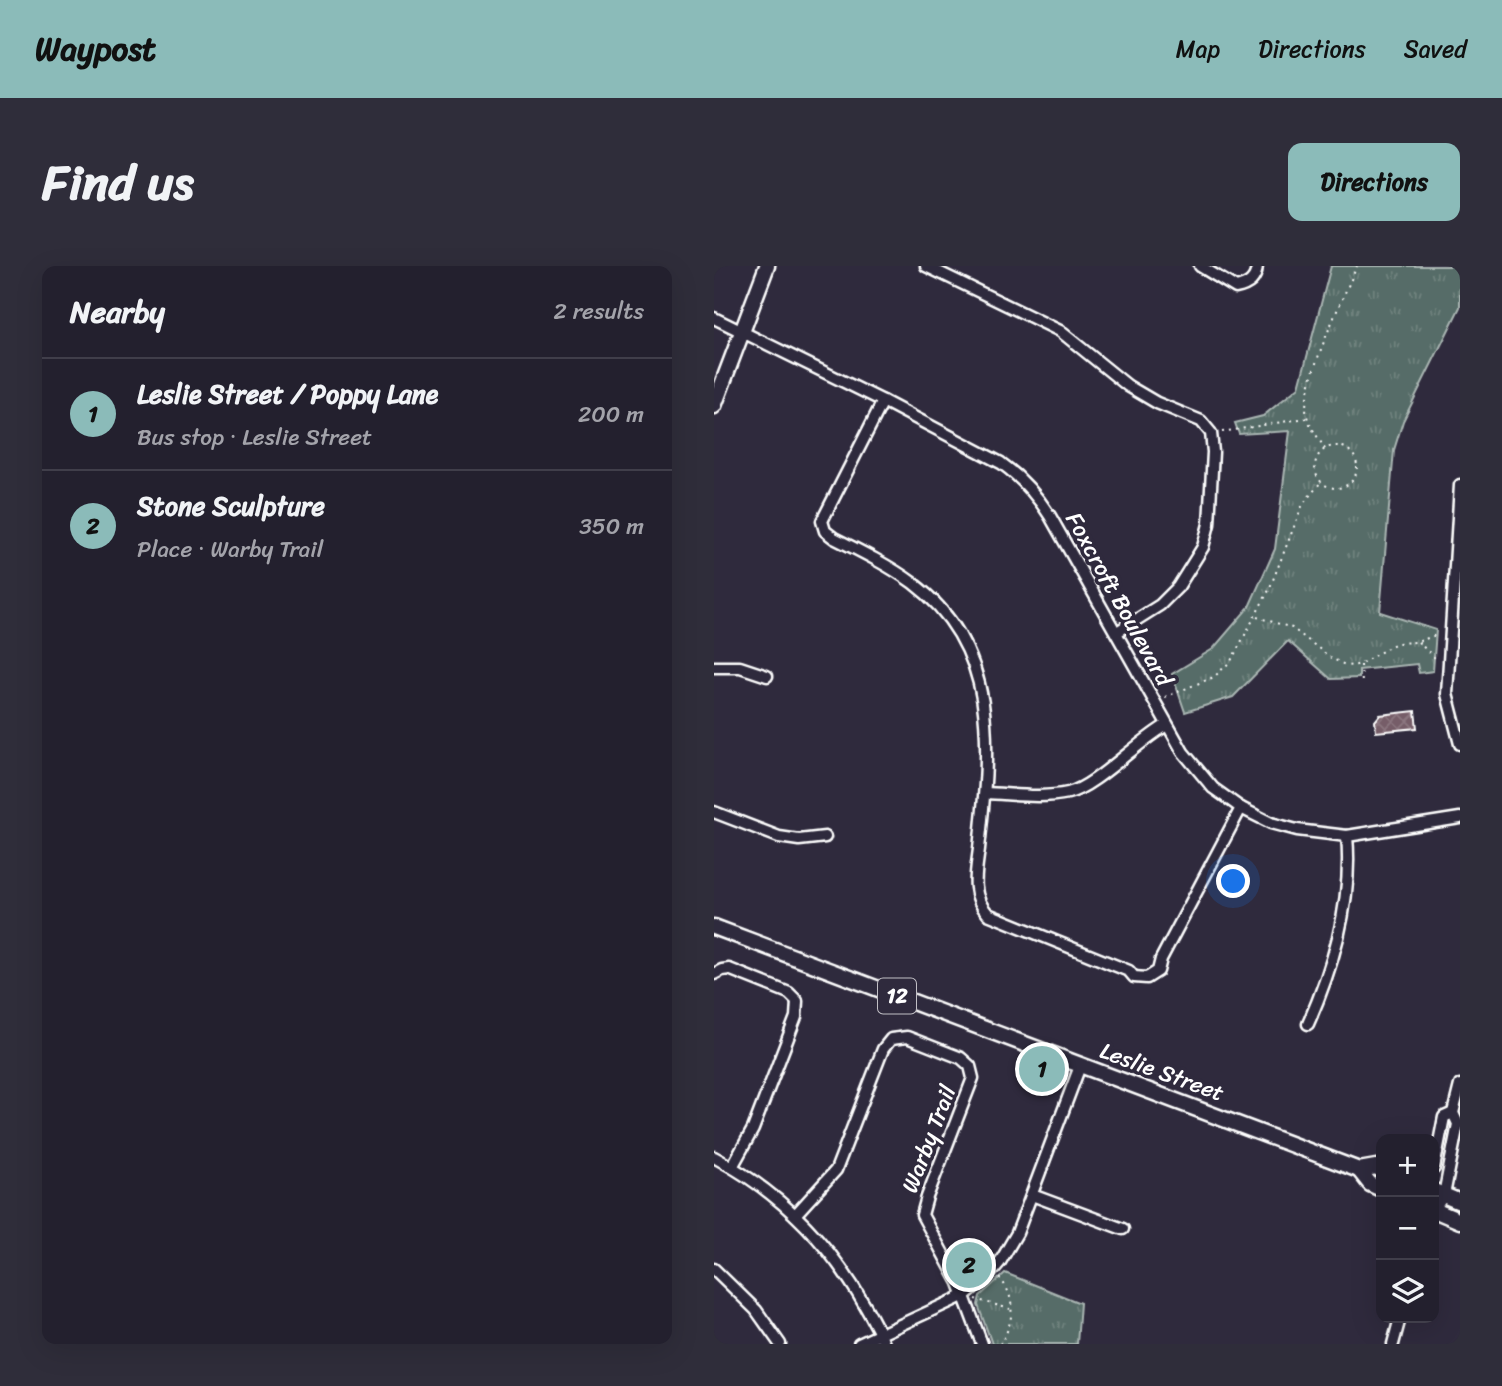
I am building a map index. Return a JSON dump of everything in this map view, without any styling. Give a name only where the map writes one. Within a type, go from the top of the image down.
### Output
[{"type":"main road","points":[[714,406],[767,266]]},
{"type":"main road","name":"Leslie Street","points":[[714,927],[1359,1170],[1376,1167]]},
{"type":"main road","name":"Leslie Street","points":[[1359,1170],[1370,1184],[1376,1187]]},
{"type":"main road","points":[[1439,1193],[1460,1202]]},
{"type":"main road","points":[[1439,1211],[1460,1221]]},
{"type":"street","points":[[926,266],[1060,331],[1128,386],[1157,403],[1201,421],[1211,433],[1213,444],[1209,524],[1203,547],[1178,587],[1160,605],[1116,632]]},
{"type":"street","points":[[1200,266],[1236,288],[1249,284],[1254,279],[1257,266]]},
{"type":"street","name":"Foxcroft Boulevard","points":[[714,318],[883,401],[1001,463],[1018,475],[1034,491],[1050,516],[1183,752],[1213,788],[1241,808],[1271,823],[1297,830],[1347,836],[1460,818]]},
{"type":"street","points":[[883,401],[822,521],[825,531],[911,582],[946,614],[977,672],[982,691],[987,740],[986,793],[975,890],[988,915],[1129,971],[1134,977],[1147,978],[1158,971],[1161,959],[1241,808]]},
{"type":"street","points":[[1460,485],[1455,645],[1447,694],[1460,744]]},
{"type":"street","points":[[714,667],[740,667],[767,676]]},
{"type":"street","points":[[986,793],[1048,796],[1071,793],[1167,725]]},
{"type":"street","points":[[714,812],[779,837],[799,840],[825,837]]},
{"type":"street","points":[[1308,1024],[1324,987],[1339,934],[1347,891],[1347,836]]},
{"type":"street","points":[[714,974],[722,970],[735,972],[789,993],[798,1006],[753,1129],[732,1167]]},
{"type":"street","name":"Warby Trail","points":[[795,1215],[836,1170],[886,1044],[897,1037],[907,1037],[961,1058],[970,1066],[973,1078],[922,1215],[969,1297]]},
{"type":"street","points":[[859,1344],[882,1339],[969,1297],[1006,1255],[1032,1195],[1080,1066]]},
{"type":"street","points":[[1439,1193],[1458,1124],[1453,1113],[1460,1085]]},
{"type":"street","points":[[1439,1142],[1444,1117],[1453,1113]]},
{"type":"street","points":[[714,1157],[750,1178],[795,1215],[842,1269],[882,1339]]},
{"type":"street","points":[[1032,1195],[1124,1229]]},
{"type":"street","points":[[714,1269],[756,1310],[780,1344]]},
{"type":"street","points":[[969,1297],[982,1344]]},
{"type":"street","points":[[1393,1344],[1399,1323]]},
{"type":"path","points":[[1325,449],[1307,418],[1305,403],[1326,335],[1357,266]]},
{"type":"path","points":[[1211,433],[1271,426],[1307,418]]},
{"type":"path","points":[[1332,447],[1346,449],[1355,460],[1356,474],[1347,485],[1340,488],[1326,486],[1321,482],[1316,474],[1315,464],[1319,456],[1325,449],[1332,447]]},
{"type":"path","points":[[1154,701],[1214,677],[1225,669],[1269,590],[1303,504],[1321,482]]},
{"type":"path","points":[[1256,617],[1292,628],[1338,662],[1353,666],[1396,643],[1417,642],[1436,635]]},
{"type":"path","points":[[1417,642],[1435,658]]},
{"type":"path","points":[[1360,664],[1362,684]]},
{"type":"path","points":[[999,1277],[1008,1290],[1012,1309],[1007,1332],[1000,1344]]},
{"type":"path","points":[[969,1297],[1012,1309]]},
{"type":"green space","points":[[1331,266],[1460,266],[1460,307],[1403,421],[1394,450],[1380,612],[1436,630],[1433,671],[1419,673],[1417,664],[1359,670],[1359,678],[1331,679],[1288,641],[1233,697],[1185,712],[1172,674],[1213,649],[1249,607],[1275,549],[1290,431],[1239,434],[1235,423],[1263,416],[1299,387]]},
{"type":"green space","points":[[1005,1273],[1080,1303],[1077,1344],[992,1344],[978,1305],[980,1296]]},
{"type":"building","points":[[1415,711],[1417,728],[1376,732],[1375,721],[1380,715]]},
{"type":"place","name":"Leslie Street / Poppy Lane","points":[[1042,1069]]},
{"type":"place","name":"Stone Sculpture","points":[[969,1265]]}]
